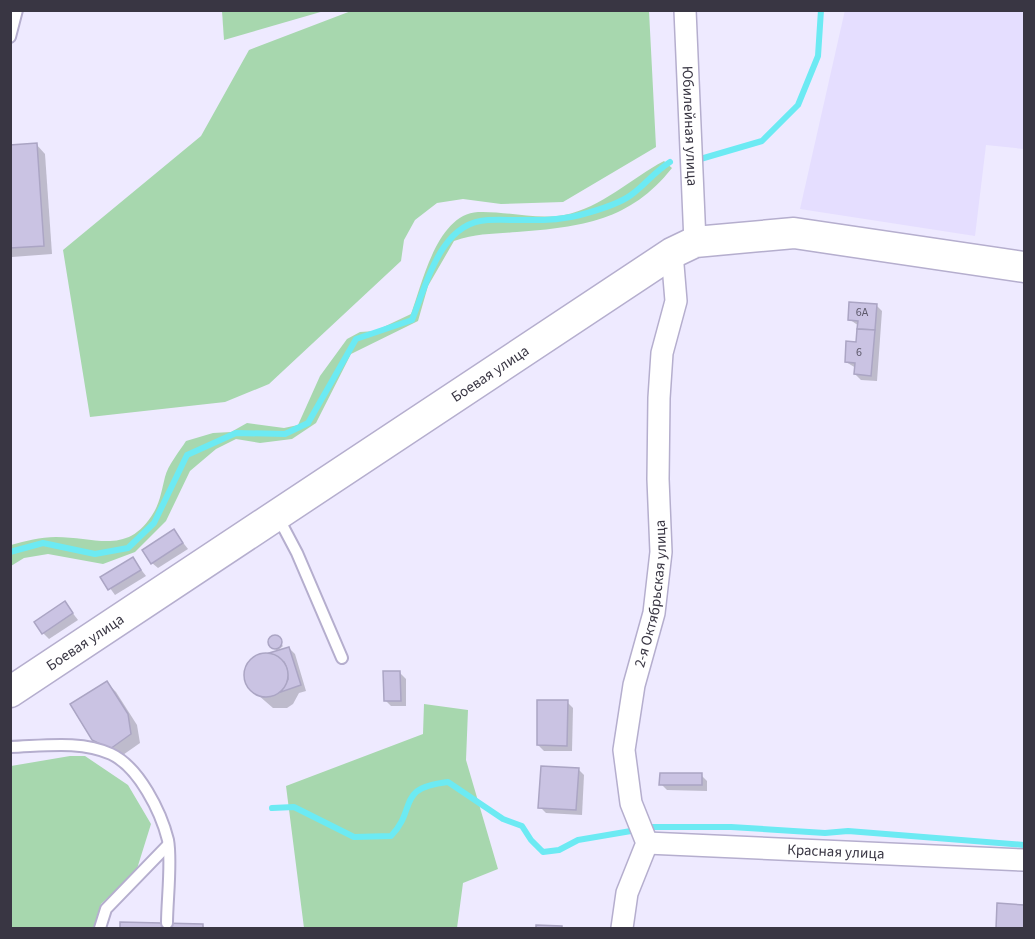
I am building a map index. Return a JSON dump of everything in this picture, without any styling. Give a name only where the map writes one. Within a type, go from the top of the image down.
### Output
[{"type":"street","name":"Юбилейная улица","points":[[684,247],[685,10]]},
{"type":"street","name":"Боевая улица","points":[[10,692],[684,247],[794,233],[1024,267]]},
{"type":"street","name":"2-я Октябрьская улица","points":[[647,843],[631,803],[624,750],[634,685],[654,613],[661,552],[659,398],[662,353],[676,301],[684,247]]},
{"type":"street","name":"Красная улица","points":[[647,843],[1024,860]]},
{"type":"street","points":[[622,928],[627,892],[647,843]]},
{"type":"lane","points":[[10,37],[17,10]]},
{"type":"lane","points":[[277,514],[297,553],[342,658]]},
{"type":"lane","points":[[10,747],[76,745],[112,754],[135,774],[154,802],[168,845],[167,923]]},
{"type":"lane","points":[[100,928],[106,909],[168,845]]},
{"type":"shaded area","points":[[845,10],[1024,11],[1024,149],[986,145],[975,236],[800,209]]},
{"type":"green space","points":[[222,10],[324,11],[224,40]]},
{"type":"green space","points":[[351,11],[649,11],[656,147],[563,202],[501,204],[463,199],[437,203],[415,220],[404,240],[401,261],[269,384],[225,402],[90,417],[63,250],[201,136],[249,50]]},
{"type":"green space","points":[[664,161],[672,168],[656,186],[639,200],[603,218],[584,224],[478,235],[454,241],[428,286],[418,321],[351,354],[316,423],[292,439],[260,443],[236,439],[216,449],[190,471],[166,521],[135,552],[103,564],[48,554],[24,558],[11,566],[11,545],[22,542],[56,537],[111,541],[133,534],[144,526],[154,512],[166,472],[186,441],[213,433],[231,432],[247,423],[284,428],[298,425],[320,376],[347,339],[360,332],[375,331],[411,314],[433,252],[452,225],[464,216],[478,212],[532,216],[564,215],[604,199]]},
{"type":"green space","points":[[424,704],[468,710],[466,760],[498,869],[463,883],[457,928],[304,928],[286,786],[423,734]]},
{"type":"green space","points":[[70,756],[85,756],[128,785],[151,824],[136,872],[101,904],[94,928],[11,928],[11,766]]},
{"type":"building","points":[[37,143],[44,246],[10,248],[10,145]]},
{"type":"building","points":[[849,302],[877,304],[875,330],[857,329],[858,321],[848,320]]},
{"type":"building","points":[[857,329],[875,330],[871,376],[854,374],[855,363],[845,362],[846,341],[856,342]]},
{"type":"building","points":[[174,529],[183,543],[151,564],[142,550]]},
{"type":"building","points":[[133,557],[141,570],[108,590],[100,577]]},
{"type":"building","points":[[65,601],[73,613],[42,634],[34,622]]},
{"type":"building","points":[[275,635],[280,637],[282,642],[280,647],[275,649],[270,647],[268,642],[270,637]]},
{"type":"building","points":[[289,647],[301,685],[281,692],[288,679],[287,669],[284,662],[269,653]]},
{"type":"building","points":[[266,653],[282,659],[288,675],[282,691],[266,697],[250,691],[244,675],[250,659]]},
{"type":"building","points":[[383,671],[400,671],[401,701],[384,701]]},
{"type":"building","points":[[107,681],[128,714],[131,734],[110,749],[92,740],[70,704]]},
{"type":"building","points":[[537,700],[568,700],[567,746],[537,745]]},
{"type":"building","points":[[541,766],[579,768],[576,810],[538,808]]},
{"type":"building","points":[[660,773],[702,773],[702,785],[659,785]]},
{"type":"building","points":[[997,903],[1024,905],[1024,928],[996,928]]},
{"type":"building","points":[[120,922],[203,924],[203,928],[120,928]]},
{"type":"building","points":[[536,925],[562,926],[562,928],[536,928]]},
{"type":"waterway","points":[[697,160],[762,141],[798,105],[818,56],[821,10]]},
{"type":"waterway","points":[[10,552],[43,543],[95,554],[128,548],[154,523],[187,455],[236,433],[285,434],[308,423],[356,339],[412,320],[438,257],[458,231],[472,223],[488,220],[557,219],[600,209],[631,195],[670,162]]},
{"type":"waterway","points":[[272,808],[294,807],[354,837],[391,836],[404,817],[414,794],[431,785],[448,782],[503,819],[522,826],[543,852],[559,850],[578,840],[631,831]]},
{"type":"waterway","points":[[653,827],[731,827],[825,833],[848,831],[1024,845]]}]
